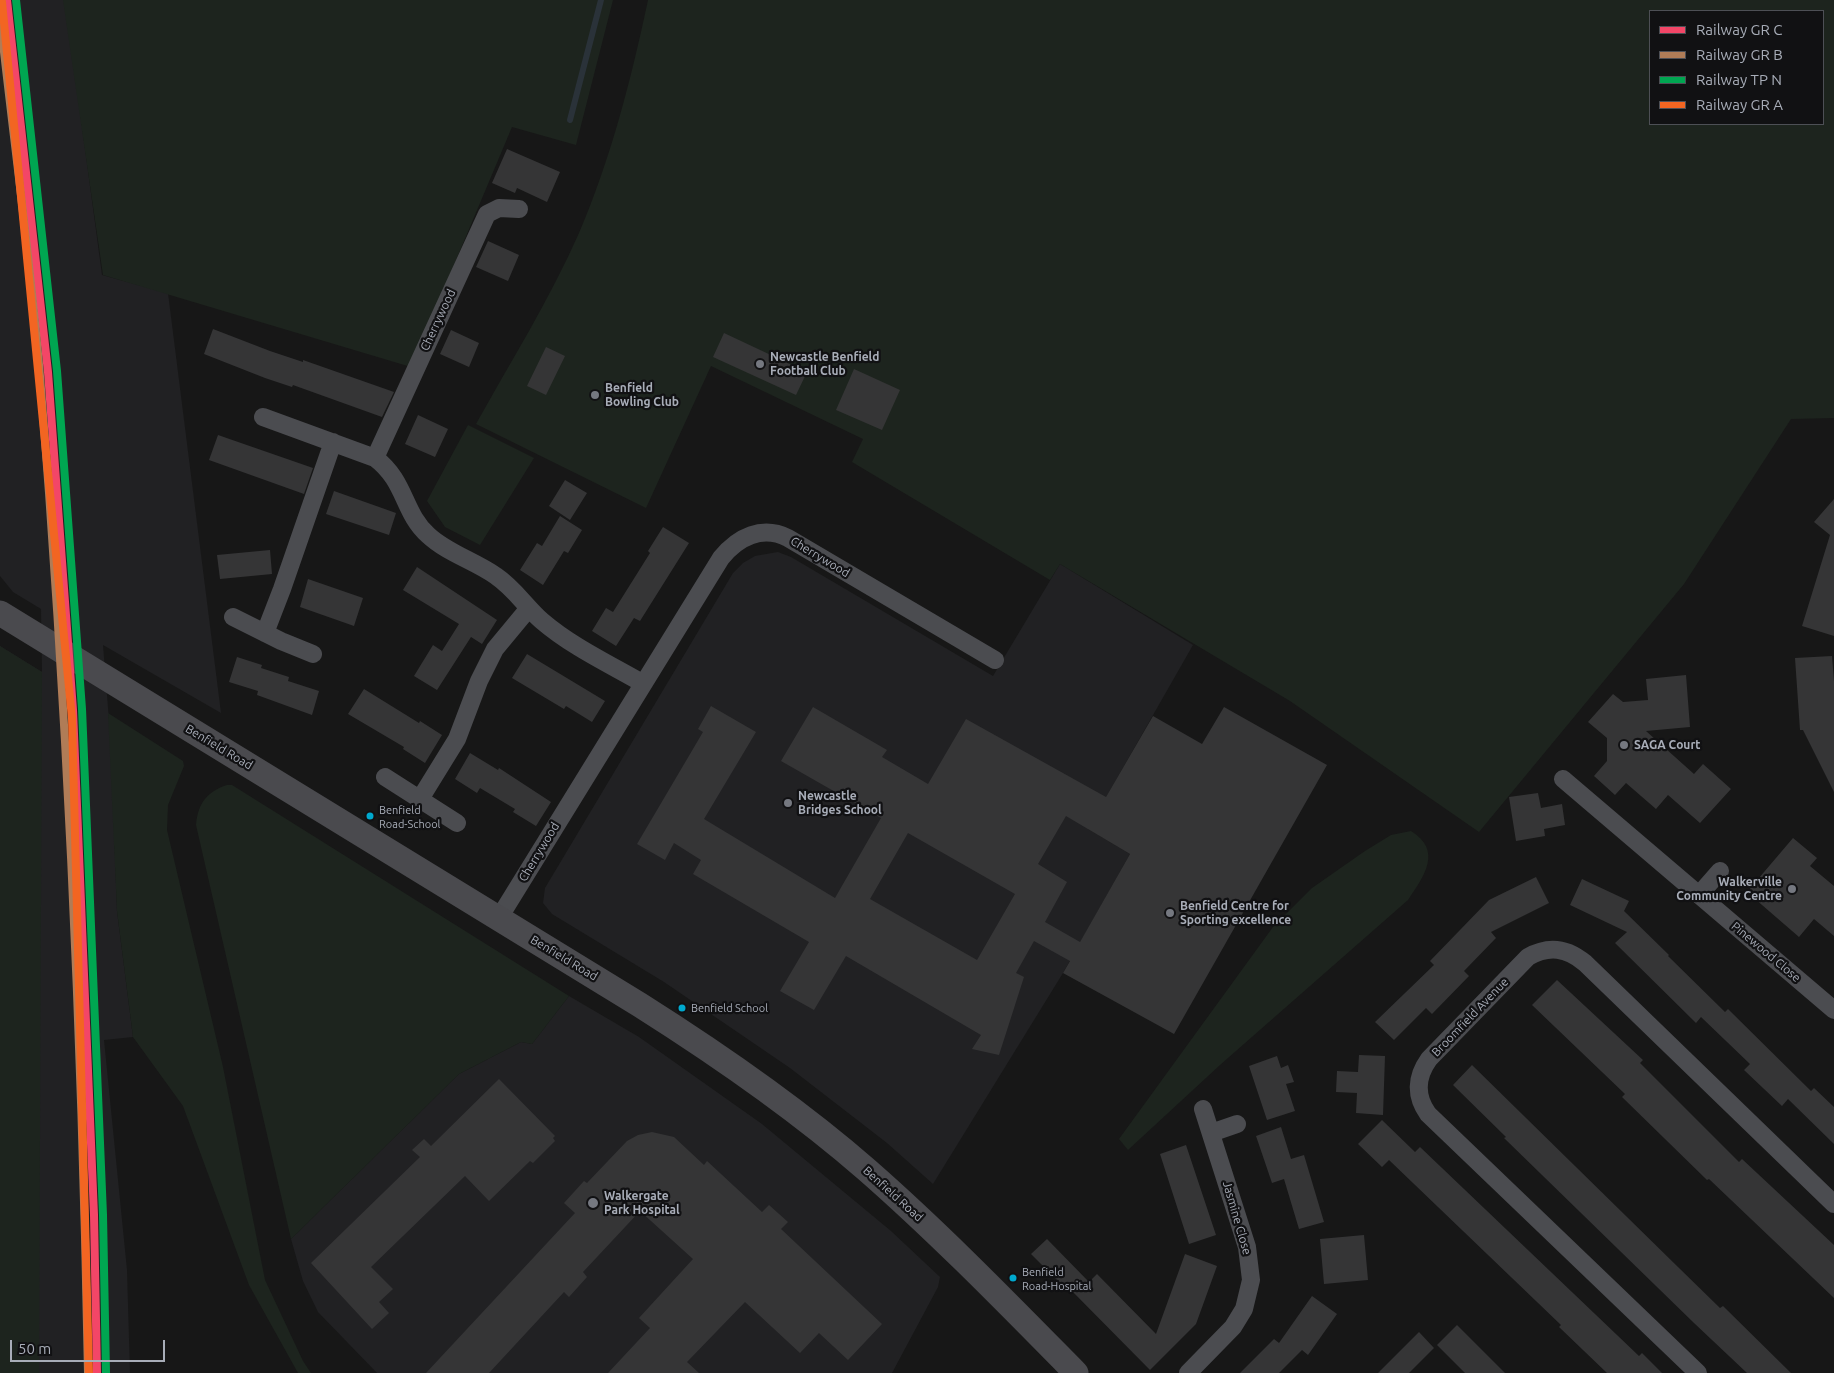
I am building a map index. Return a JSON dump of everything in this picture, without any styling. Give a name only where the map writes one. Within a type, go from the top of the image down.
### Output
[{"type":"street","name":"Cherrywood","points":[[375,458],[487,214],[499,208],[519,209]]},
{"type":"street","points":[[263,417],[375,458],[388,468],[396,478],[413,515],[429,537],[492,573],[560,634],[642,683]]},
{"type":"street","points":[[265,633],[333,442]]},
{"type":"street","name":"Cherrywood","points":[[499,918],[720,558],[745,537],[764,532],[780,534],[995,660]]},
{"type":"street","points":[[420,799],[461,732],[486,664],[503,637],[529,608]]},
{"type":"street","name":"Benfield Road","points":[[0,613],[681,1030],[738,1069],[822,1133],[910,1209],[1076,1373]]},
{"type":"street","points":[[233,617],[313,654]]},
{"type":"street","points":[[385,778],[457,823]]},
{"type":"street","name":"Pinewood Close","points":[[1563,779],[1834,1010]]},
{"type":"street","points":[[1698,894],[1720,871]]},
{"type":"street","name":"Broomfield Avenue","points":[[1698,1373],[1428,1114],[1421,1102],[1418,1086],[1421,1071],[1429,1059],[1528,956],[1549,949],[1568,952],[1585,963],[1834,1204]]},
{"type":"street","name":"Jasmine Close","points":[[1188,1373],[1233,1327],[1244,1309],[1251,1280],[1247,1248],[1203,1109]]},
{"type":"street","points":[[1211,1133],[1237,1124]]},
{"type":"shaded area","points":[[0,0],[65,0],[102,275],[168,293],[221,713],[103,645],[111,745],[117,911],[133,1037],[104,1040],[127,1270],[130,1373],[0,1373],[0,646],[42,672],[41,609],[13,592],[0,576]]},
{"type":"shaded area","points":[[63,0],[613,0],[576,145],[512,127],[411,367],[103,275]]},
{"type":"shaded area","points":[[648,0],[1834,0],[1834,418],[1791,419],[1684,584],[1479,832],[1290,701],[1060,564],[1050,580],[852,462],[863,439],[711,366],[646,508],[476,424],[568,258],[601,176],[627,89]]},
{"type":"shaded area","points":[[468,425],[534,458],[480,545],[445,527],[427,501]]},
{"type":"shaded area","name":"Benfield School","points":[[778,552],[791,557],[993,676],[1060,564],[1193,645],[1088,829],[1130,854],[1063,973],[933,1184],[887,1143],[790,1068],[664,982],[552,914],[543,903],[545,888],[733,573],[743,563],[755,556]]},
{"type":"shaded area","points":[[0,646],[42,672],[39,1373],[0,1373]]},
{"type":"shaded area","points":[[108,713],[183,761],[184,766],[168,805],[167,830],[223,1067],[265,1280],[303,1361],[311,1373],[298,1373],[249,1285],[183,1106],[133,1037],[117,911]]},
{"type":"shaded area","points":[[227,785],[232,785],[569,996],[532,1044],[521,1042],[459,1074],[291,1239],[196,825],[204,800],[214,791]]},
{"type":"shaded area","points":[[1411,831],[1421,839],[1426,847],[1428,864],[1420,882],[1408,900],[1220,1065],[1128,1150],[1119,1139],[1273,927],[1312,888],[1365,851],[1391,835]]},
{"type":"shaded area","name":"Walkergate Park Hospital","points":[[569,996],[639,1037],[762,1124],[891,1231],[940,1277],[938,1287],[892,1373],[377,1373],[318,1312],[303,1281],[291,1239],[459,1074],[521,1042],[532,1044]]},
{"type":"building","points":[[507,149],[560,172],[547,202],[517,188],[515,193],[492,183]]},
{"type":"building","points":[[488,241],[519,255],[508,281],[476,267]]},
{"type":"building","points":[[213,329],[270,351],[303,362],[303,360],[394,392],[382,417],[293,385],[292,387],[265,378],[204,354]]},
{"type":"building","points":[[451,330],[479,343],[469,367],[440,354]]},
{"type":"building","name":"Newcastle Benfield Football Club","points":[[724,333],[807,372],[796,395],[713,357]]},
{"type":"building","points":[[546,347],[565,356],[546,395],[527,386]]},
{"type":"building","points":[[854,369],[900,390],[882,430],[836,410]]},
{"type":"building","points":[[418,415],[448,429],[435,457],[405,444]]},
{"type":"building","points":[[218,435],[313,468],[304,494],[209,460]]},
{"type":"building","points":[[565,480],[587,493],[570,520],[549,506]]},
{"type":"building","points":[[334,491],[396,513],[389,535],[326,514]]},
{"type":"building","points":[[1834,499],[1834,636],[1802,626],[1830,535],[1814,522]]},
{"type":"building","points":[[560,516],[582,530],[568,553],[564,551],[543,585],[520,570],[537,543],[542,546]]},
{"type":"building","points":[[663,527],[689,543],[640,621],[634,618],[616,646],[592,631],[606,608],[613,612],[650,553],[648,551]]},
{"type":"building","points":[[270,550],[272,574],[220,579],[217,555]]},
{"type":"building","points":[[417,567],[497,620],[482,644],[471,637],[437,690],[414,676],[433,645],[442,651],[459,624],[403,590]]},
{"type":"building","points":[[308,579],[363,598],[354,626],[300,607]]},
{"type":"building","points":[[527,654],[605,701],[592,722],[566,706],[564,709],[512,678]]},
{"type":"building","points":[[1832,656],[1834,681],[1834,792],[1803,730],[1800,730],[1795,658]]},
{"type":"building","points":[[237,657],[262,665],[261,668],[289,677],[288,681],[319,691],[312,715],[257,695],[258,691],[229,682]]},
{"type":"building","name":"SAGA Court","points":[[1686,675],[1690,727],[1646,731],[1694,774],[1703,764],[1731,789],[1700,823],[1668,795],[1656,809],[1626,783],[1615,795],[1594,776],[1607,761],[1607,738],[1588,722],[1613,694],[1623,702],[1648,700],[1646,679]]},
{"type":"building","points":[[364,689],[442,735],[425,763],[403,749],[404,747],[348,714]]},
{"type":"building","points":[[711,706],[756,732],[704,819],[835,898],[881,818],[781,761],[813,707],[887,750],[882,757],[928,784],[966,719],[1106,797],[1153,716],[1202,744],[1224,707],[1327,765],[1174,1034],[1063,973],[1070,961],[1034,941],[1016,973],[1024,977],[999,1055],[972,1049],[981,1035],[846,956],[814,1010],[780,991],[809,942],[693,874],[701,860],[674,843],[665,860],[637,844],[703,732],[698,729]],"holes":[[[1066,816],[1130,854],[1080,942],[1045,922],[1067,882],[1038,864]],[[908,833],[1015,894],[977,960],[870,899]]]},
{"type":"building","points":[[470,753],[498,770],[499,768],[551,802],[536,826],[513,812],[515,809],[480,788],[477,793],[455,779]]},
{"type":"building","points":[[1538,793],[1541,808],[1562,804],[1565,825],[1544,829],[1545,836],[1516,841],[1509,797]]},
{"type":"building","name":"Walkerville Community Centre","points":[[1793,838],[1817,858],[1810,866],[1834,886],[1834,936],[1814,919],[1799,937],[1747,892]]},
{"type":"building","points":[[1536,877],[1549,903],[1491,932],[1496,938],[1464,971],[1469,976],[1432,1014],[1426,1008],[1394,1040],[1375,1022],[1434,965],[1430,961],[1489,900]]},
{"type":"building","points":[[1582,879],[1629,901],[1624,911],[1668,956],[1725,1012],[1728,1009],[1811,1091],[1814,1088],[1834,1107],[1834,1144],[1788,1099],[1782,1106],[1744,1070],[1750,1064],[1701,1017],[1696,1023],[1615,943],[1627,932],[1570,905]]},
{"type":"building","points":[[1557,980],[1643,1060],[1640,1063],[1739,1162],[1742,1159],[1834,1245],[1834,1298],[1709,1179],[1707,1180],[1622,1097],[1625,1094],[1532,1005]]},
{"type":"building","points":[[1359,1055],[1385,1056],[1383,1115],[1356,1113],[1357,1093],[1336,1092],[1337,1071],[1358,1072]]},
{"type":"building","points":[[1277,1056],[1281,1068],[1288,1065],[1294,1082],[1286,1084],[1295,1111],[1267,1120],[1249,1066]]},
{"type":"building","points":[[1472,1065],[1720,1308],[1723,1306],[1791,1373],[1747,1373],[1694,1323],[1504,1138],[1506,1137],[1453,1085]]},
{"type":"building","points":[[499,1079],[555,1136],[553,1138],[555,1141],[533,1163],[530,1161],[489,1201],[465,1176],[371,1267],[393,1289],[379,1302],[389,1313],[372,1329],[311,1263],[420,1157],[412,1150],[424,1139],[431,1146]]},
{"type":"building","points":[[1382,1120],[1415,1152],[1420,1147],[1639,1356],[1642,1353],[1662,1373],[1607,1373],[1559,1327],[1561,1325],[1389,1160],[1382,1167],[1358,1144]]},
{"type":"building","points":[[1281,1127],[1291,1159],[1304,1155],[1324,1222],[1299,1229],[1284,1179],[1272,1183],[1256,1136]]},
{"type":"building","points":[[652,1132],[674,1137],[704,1165],[707,1161],[762,1212],[769,1205],[788,1222],[781,1229],[882,1324],[848,1360],[819,1333],[800,1353],[745,1302],[687,1362],[699,1373],[608,1373],[650,1328],[639,1318],[693,1259],[640,1211],[583,1272],[587,1277],[569,1297],[564,1292],[489,1373],[426,1373],[575,1213],[564,1203],[584,1181],[587,1183],[627,1141],[638,1135]]},
{"type":"building","points":[[1186,1145],[1216,1235],[1189,1244],[1160,1154]]},
{"type":"building","points":[[1364,1235],[1368,1280],[1324,1284],[1320,1239]]},
{"type":"building","points":[[1047,1239],[1089,1282],[1097,1274],[1156,1334],[1185,1254],[1217,1266],[1196,1324],[1150,1370],[1069,1288],[1067,1290],[1031,1254]]},
{"type":"building","points":[[1312,1296],[1337,1314],[1308,1355],[1302,1350],[1279,1373],[1240,1373],[1274,1339],[1279,1343]]},
{"type":"building","points":[[1457,1325],[1505,1373],[1465,1373],[1437,1345]]},
{"type":"building","points":[[1419,1332],[1434,1348],[1409,1373],[1378,1373]]},
{"type":"waterway","points":[[570,120],[601,0]]},
{"type":"transit line","points":[[7,0],[48,372],[73,710],[94,1215],[97,1373]]},
{"type":"transit line","points":[[16,0],[57,371],[82,709],[103,1215],[106,1373]]},
{"type":"transit line","points":[[2,2],[72,718],[89,1373]]},
{"type":"transit line","points":[[0,16],[36,331],[50,501],[72,874],[82,1124],[88,1373]]},
{"type":"place","name":"Newcastle Benfield Football Club","points":[[760,364]]},
{"type":"place","name":"Benfield Bowling Club","points":[[595,395]]},
{"type":"place","name":"SAGA Court","points":[[1624,745]]},
{"type":"place","name":"Newcastle Bridges School","points":[[788,803]]},
{"type":"place","name":"Benfield Road-School","points":[[370,816]]},
{"type":"place","name":"Walkerville Community Centre","points":[[1792,889]]},
{"type":"place","name":"Benfield Centre for Sporting excellence","points":[[1170,913]]},
{"type":"place","name":"Benfield School","points":[[682,1008]]},
{"type":"place","name":"Walkergate Park Hospital","points":[[593,1203]]},
{"type":"place","name":"Benfield Road-Hospital","points":[[1013,1278]]}]
